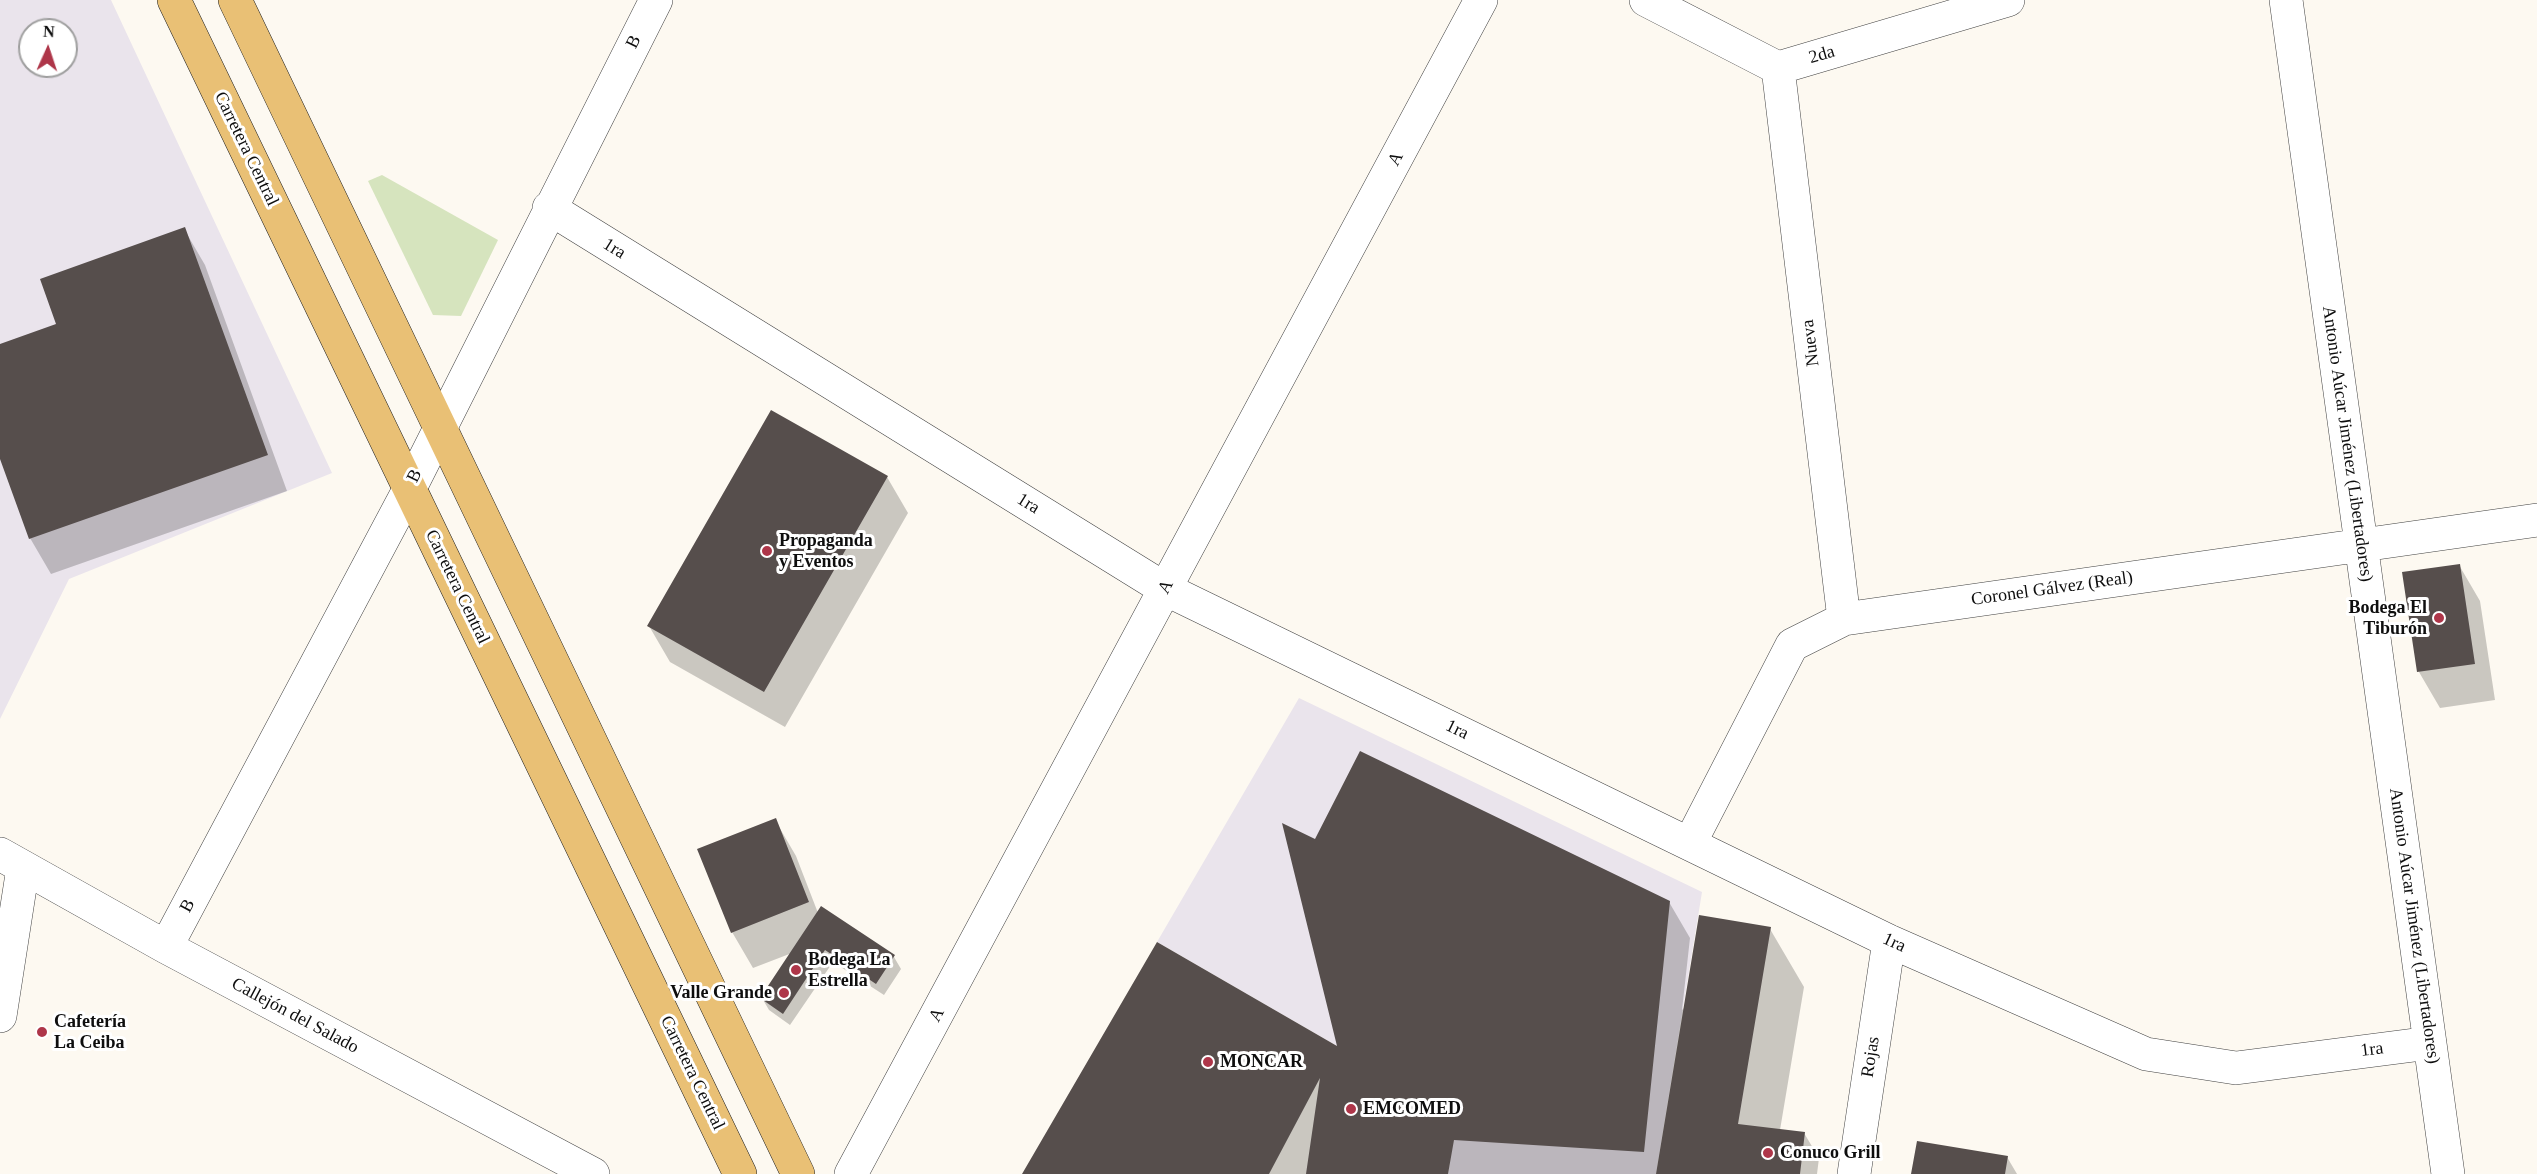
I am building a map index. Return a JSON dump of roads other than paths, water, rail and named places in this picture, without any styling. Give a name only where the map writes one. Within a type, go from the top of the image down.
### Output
[{"type":"main road","name":"Carretera Central","points":[[174,0],[740,1174]]},
{"type":"main road","points":[[236,0],[798,1174]]},
{"type":"street","name":"B","points":[[166,947],[410,488],[549,208],[656,0]]},
{"type":"street","name":"A","points":[[851,1174],[1480,0]]},
{"type":"street","points":[[1646,0],[1778,68]]},
{"type":"street","name":"2da","points":[[1778,68],[2008,0]]},
{"type":"street","name":"Antonio Aúcar Jiménez (Libertadores)","points":[[2286,0],[2448,1174]]},
{"type":"street","name":"Nueva","points":[[1778,68],[1844,619]]},
{"type":"street","name":"1ra","points":[[549,208],[1165,589],[1889,941],[2146,1054],[2236,1068],[2430,1042]]},
{"type":"street","name":"Coronel Gálvez (Real)","points":[[1690,843],[1792,645],[1844,619],[2537,520]]},
{"type":"street","points":[[0,1016],[11,861]]},
{"type":"street","name":"Callejón del Salado","points":[[11,861],[166,947],[593,1174]]},
{"type":"street","name":"Rojas","points":[[1854,1174],[1889,941]]},
{"type":"place","name":"Propaganda y Eventos","points":[[767,551]]},
{"type":"place","name":"Bodega El Tiburón","points":[[2439,618]]},
{"type":"place","name":"Bodega La Estrella","points":[[796,970]]},
{"type":"place","name":"Valle Grande","points":[[784,993]]},
{"type":"place","name":"Cafetería La Ceiba","points":[[42,1032]]},
{"type":"place","name":"MONCAR","points":[[1208,1062]]},
{"type":"place","name":"EMCOMED","points":[[1351,1109]]},
{"type":"place","name":"Conuco Grill","points":[[1768,1153]]}]
